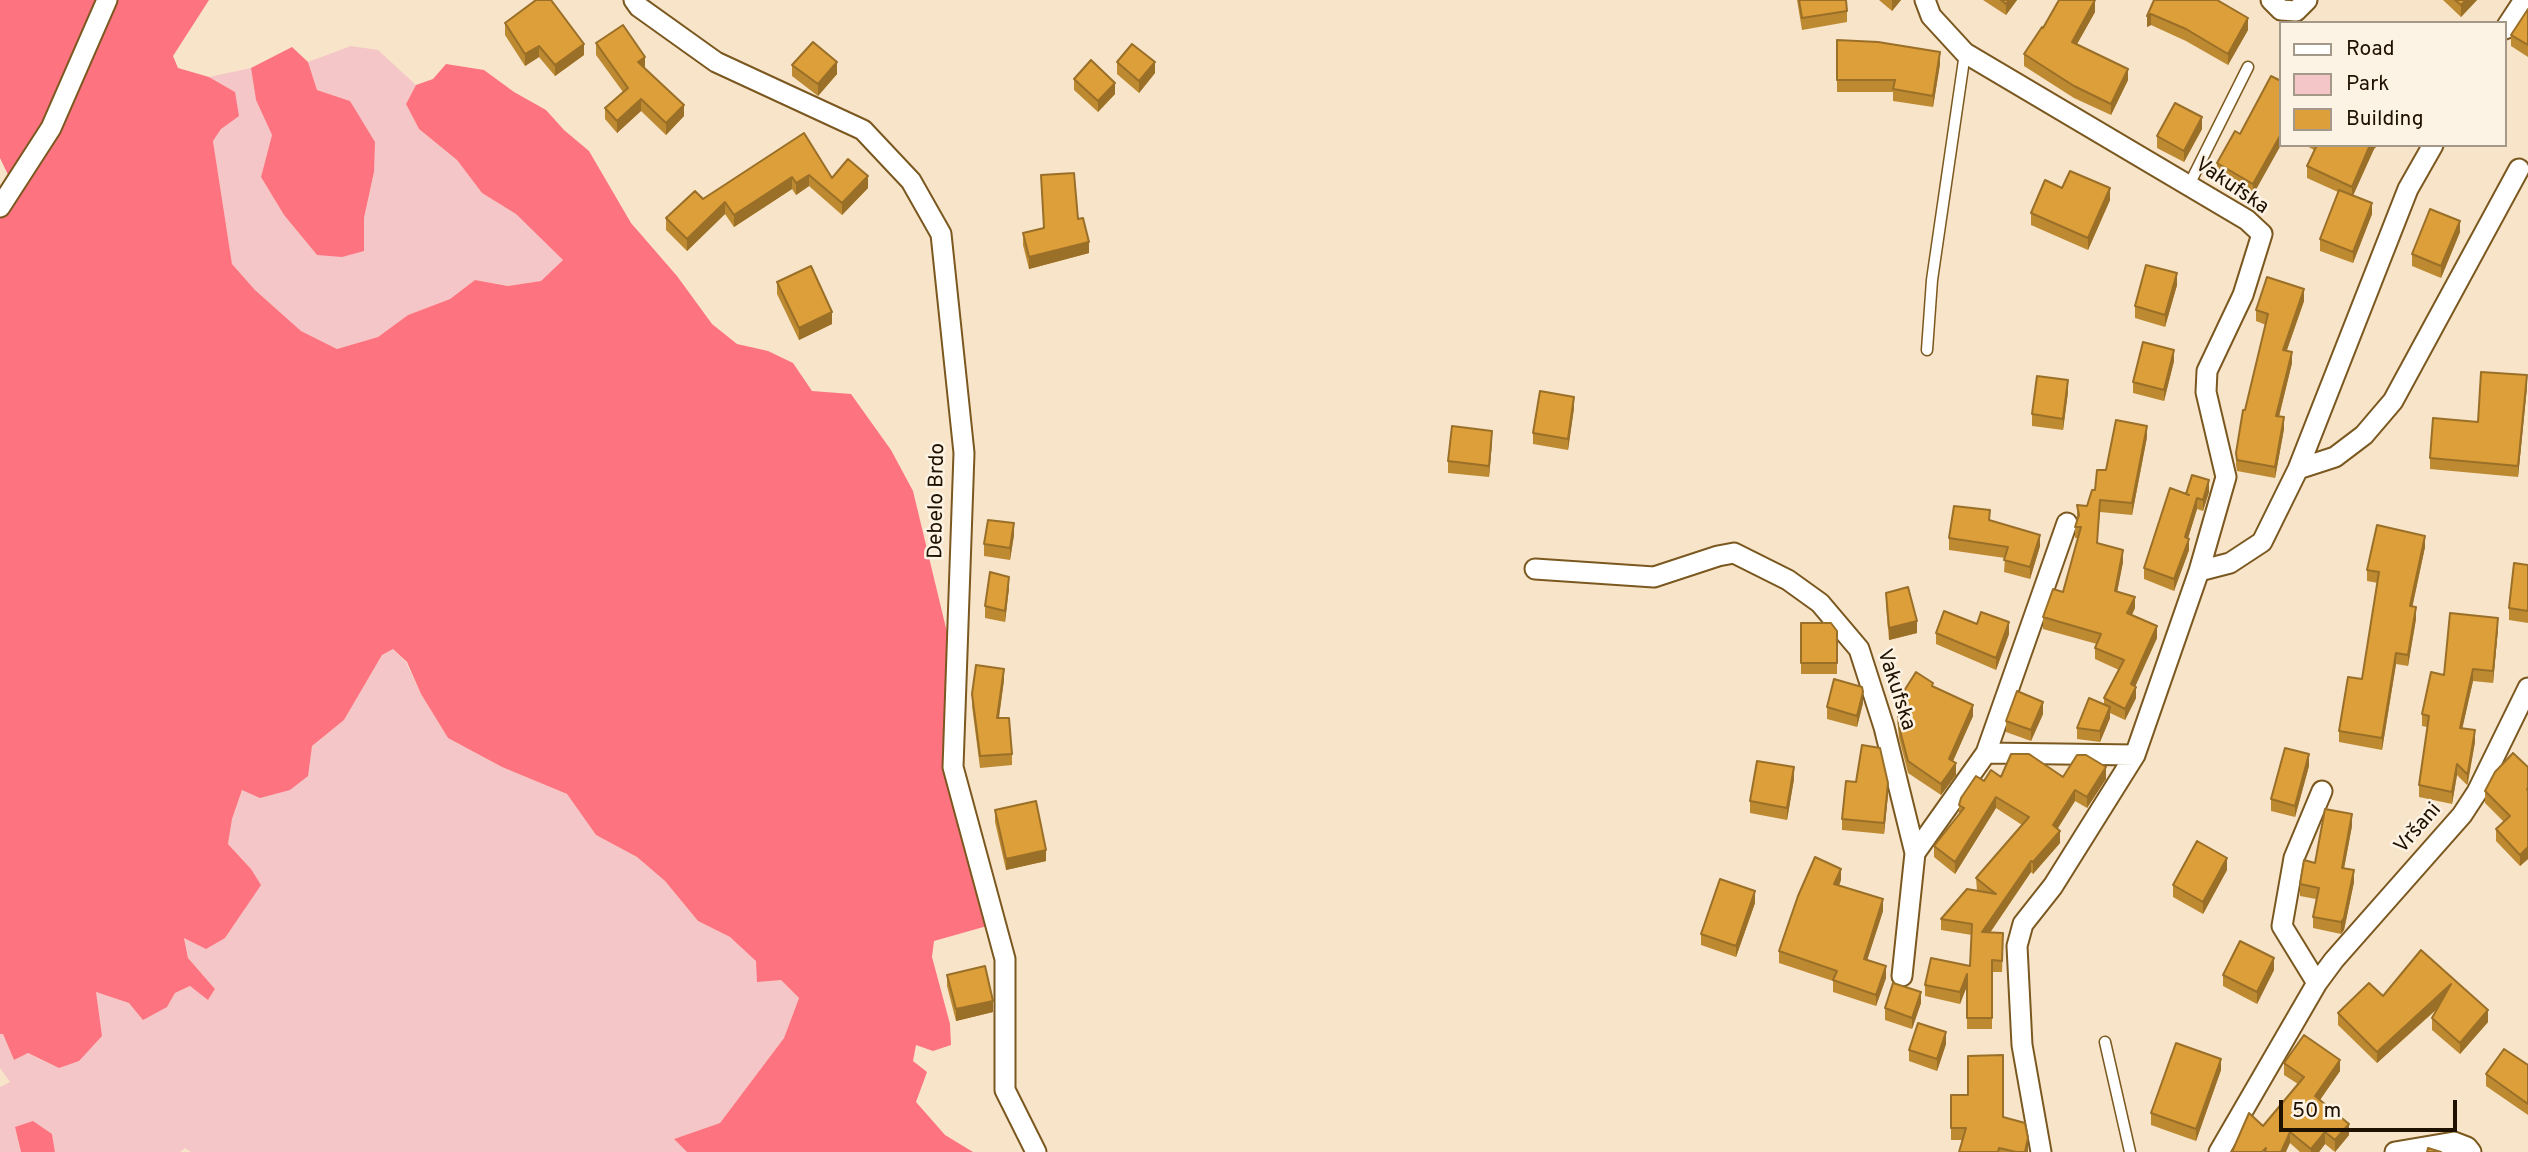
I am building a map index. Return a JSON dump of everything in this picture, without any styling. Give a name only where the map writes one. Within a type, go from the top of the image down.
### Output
[{"type":"street","points":[[0,207],[51,128],[107,0]]},
{"type":"street","name":"Debelo Brdo","points":[[634,0],[639,7],[716,62],[863,130],[911,181],[941,234],[964,453],[953,767],[1005,959],[1005,1090],[1037,1152]]},
{"type":"street","name":"Vakufska","points":[[1925,0],[1931,16],[1965,53],[2247,220],[2262,234],[2243,295],[2207,371],[2206,391],[2226,477],[2199,571],[2134,755],[2053,886],[2023,924],[2017,946],[2022,1045],[2041,1152]]},
{"type":"street","points":[[2271,0],[2281,10],[2296,11],[2307,0]]},
{"type":"street","points":[[2507,26],[2524,0]]},
{"type":"street","points":[[2199,571],[2230,563],[2262,542],[2298,469],[2409,189],[2432,147]]},
{"type":"street","points":[[2298,469],[2335,457],[2364,435],[2393,401],[2519,169]]},
{"type":"street","name":"Vakufska","points":[[1915,853],[1986,753],[2067,523]]},
{"type":"street","name":"Vakufska","points":[[1535,569],[1654,578],[1734,553],[1788,580],[1821,603],[1859,649],[1884,727],[1915,853],[1902,976]]},
{"type":"street","name":"Vršani","points":[[2219,1152],[2317,983],[2462,815],[2477,792],[2528,688]]},
{"type":"street","points":[[1986,753],[2134,755]]},
{"type":"street","points":[[2317,983],[2282,926],[2294,858],[2322,791]]},
{"type":"street","points":[[2395,1152],[2454,1142],[2467,1147],[2471,1152]]},
{"type":"lane","points":[[1927,350],[1932,280],[1965,53]]},
{"type":"lane","points":[[2189,185],[2248,66]]},
{"type":"lane","points":[[2105,1042],[2130,1152]]},
{"type":"green space","points":[[351,46],[378,50],[416,85],[406,104],[419,129],[457,160],[482,193],[516,214],[563,260],[542,281],[508,286],[475,280],[450,299],[408,315],[378,337],[337,349],[301,331],[255,290],[232,264],[213,141],[221,129],[235,92],[209,77],[251,68],[256,100],[272,135],[261,177],[284,215],[317,255],[364,251],[364,218],[374,172],[350,101],[317,90],[308,62]]},
{"type":"green space","points":[[393,649],[406,662],[421,694],[448,738],[502,767],[567,794],[596,835],[637,857],[665,881],[698,921],[730,937],[799,998],[784,1038],[720,1123],[674,1139],[687,1152],[191,1152],[185,1148],[180,1152],[55,1152],[52,1134],[15,1127],[21,1152],[0,1152],[0,1087],[10,1082],[0,1068],[0,1034],[3,1034],[14,1060],[27,1053],[59,1068],[96,992],[129,1003],[167,1007],[175,993],[191,986],[208,1000],[215,989],[188,958],[184,937],[225,938],[240,915],[251,869],[228,844],[232,819],[242,790],[312,746],[344,720],[382,655]]},
{"type":"shaded area","points":[[0,0],[209,0],[173,56],[178,68],[209,77],[235,92],[239,116],[221,129],[213,141],[232,264],[255,290],[301,331],[337,349],[378,337],[408,315],[450,299],[475,280],[508,286],[541,281],[563,260],[516,214],[482,193],[457,160],[419,129],[406,104],[416,85],[433,79],[446,64],[484,70],[514,92],[546,110],[589,151],[631,223],[677,276],[712,324],[737,344],[768,351],[793,363],[812,391],[851,394],[891,450],[913,491],[952,653],[964,785],[987,926],[934,941],[932,957],[950,1024],[951,1045],[933,1051],[916,1045],[913,1061],[927,1072],[916,1102],[945,1135],[973,1152],[687,1152],[674,1139],[720,1123],[784,1038],[799,998],[781,980],[757,982],[756,961],[730,937],[698,921],[665,881],[637,857],[596,835],[567,794],[502,767],[448,738],[421,694],[407,662],[393,649],[382,655],[344,720],[312,746],[308,776],[290,790],[260,798],[242,790],[232,819],[228,844],[251,869],[261,885],[225,938],[206,949],[184,938],[188,958],[215,989],[208,1000],[190,986],[175,993],[167,1007],[143,1020],[129,1003],[96,992],[102,1036],[79,1061],[59,1068],[28,1053],[14,1060],[3,1034],[0,1034],[0,202],[11,181],[0,158]]},
{"type":"shaded area","points":[[292,47],[308,62],[317,90],[350,101],[375,142],[374,172],[364,218],[364,251],[342,257],[317,255],[284,215],[261,177],[272,135],[256,100],[251,68]]},
{"type":"shaded area","points":[[33,1121],[52,1134],[55,1152],[21,1152],[15,1127]]},
{"type":"building","points":[[536,0],[551,0],[584,44],[555,65],[539,46],[525,54],[505,23]]},
{"type":"building","points":[[1799,0],[1846,0],[1847,11],[1802,18]]},
{"type":"building","points":[[2059,0],[2095,0],[2072,42],[2128,69],[2111,104],[2074,86],[2024,54]]},
{"type":"building","points":[[2154,0],[2217,0],[2248,18],[2228,54],[2186,29],[2151,14],[2147,16]]},
{"type":"building","points":[[2528,9],[2528,45],[2511,35]]},
{"type":"building","points":[[623,25],[645,57],[638,62],[684,105],[666,123],[641,99],[617,121],[605,108],[628,88],[596,43]]},
{"type":"building","points":[[1837,40],[1878,42],[1940,52],[1933,96],[1893,89],[1895,80],[1837,80]]},
{"type":"building","points":[[813,42],[837,62],[818,84],[792,65]]},
{"type":"building","points":[[1132,44],[1155,62],[1139,81],[1117,62]]},
{"type":"building","points":[[1091,60],[1115,83],[1098,101],[1074,79]]},
{"type":"building","points":[[2271,76],[2280,80],[2280,136],[2253,184],[2217,163],[2235,131],[2240,134]]},
{"type":"building","points":[[2175,103],[2202,117],[2184,151],[2157,136]]},
{"type":"building","points":[[804,133],[832,178],[848,159],[868,176],[842,203],[809,175],[796,183],[792,177],[734,215],[725,202],[687,239],[666,218],[695,191],[703,199]]},
{"type":"building","points":[[2316,147],[2369,147],[2352,187],[2307,166]]},
{"type":"building","points":[[2070,171],[2110,188],[2088,238],[2031,213],[2045,180],[2062,188]]},
{"type":"building","points":[[1074,173],[1078,219],[1083,218],[1089,242],[1029,257],[1023,233],[1044,228],[1041,175]]},
{"type":"building","points":[[2339,190],[2372,203],[2353,252],[2320,239]]},
{"type":"building","points":[[2430,209],[2460,221],[2441,266],[2412,254]]},
{"type":"building","points":[[2146,265],[2177,273],[2165,315],[2135,306]]},
{"type":"building","points":[[811,266],[832,312],[799,328],[777,282]]},
{"type":"building","points":[[2267,277],[2304,289],[2283,350],[2292,352],[2276,416],[2284,417],[2275,467],[2237,460],[2236,453],[2243,410],[2268,314],[2256,310]]},
{"type":"building","points":[[2143,342],[2174,350],[2164,390],[2133,382]]},
{"type":"building","points":[[2481,372],[2527,375],[2518,466],[2430,458],[2433,418],[2478,422]]},
{"type":"building","points":[[2037,376],[2068,380],[2063,419],[2032,414]]},
{"type":"building","points":[[1540,391],[1574,397],[1568,439],[1533,433]]},
{"type":"building","points":[[2116,420],[2147,426],[2132,503],[2100,500],[2097,543],[2123,550],[2115,591],[2135,597],[2127,613],[2157,626],[2131,684],[2136,687],[2125,709],[2104,698],[2124,660],[2095,648],[2101,634],[2043,617],[2053,589],[2063,592],[2081,527],[2075,527],[2079,515],[2077,505],[2087,506],[2092,490],[2095,490],[2097,470],[2106,470]]},
{"type":"building","points":[[1452,426],[1492,431],[1489,466],[1448,461]]},
{"type":"building","points":[[2192,475],[2209,480],[2203,500],[2197,498],[2185,537],[2189,539],[2174,579],[2144,568],[2170,488],[2186,494]]},
{"type":"building","points":[[1954,506],[1990,510],[1989,520],[2040,535],[2030,567],[2004,560],[2008,547],[1949,538]]},
{"type":"building","points":[[988,520],[1014,523],[1010,548],[984,544]]},
{"type":"building","points":[[2377,525],[2425,536],[2410,606],[2416,607],[2408,655],[2396,653],[2382,738],[2339,731],[2348,677],[2362,679],[2379,572],[2367,570]]},
{"type":"building","points":[[2514,563],[2528,565],[2528,611],[2509,608]]},
{"type":"building","points":[[990,572],[1009,577],[1005,611],[985,606]]},
{"type":"building","points":[[1908,587],[1917,621],[1889,628],[1886,593]]},
{"type":"building","points":[[1944,611],[1977,624],[1981,612],[2009,622],[1996,658],[1936,633]]},
{"type":"building","points":[[2450,613],[2498,618],[2493,671],[2473,669],[2460,728],[2475,730],[2468,772],[2467,774],[2457,764],[2452,792],[2419,785],[2429,716],[2422,714],[2431,672],[2444,675]]},
{"type":"building","points":[[1801,623],[1831,623],[1837,631],[1837,663],[1801,663]]},
{"type":"building","points":[[976,665],[1004,669],[997,718],[1009,718],[1012,754],[980,756],[972,694]]},
{"type":"building","points":[[1916,672],[1933,683],[1932,686],[1973,705],[1949,759],[1956,763],[1941,784],[1908,761],[1899,727],[1897,702]]},
{"type":"building","points":[[1834,679],[1862,687],[1857,716],[1827,707]]},
{"type":"building","points":[[2017,691],[2043,702],[2031,730],[2006,721]]},
{"type":"building","points":[[2089,698],[2110,707],[2100,731],[2077,728]]},
{"type":"building","points":[[1862,745],[1880,748],[1888,783],[1884,823],[1842,819],[1846,781],[1856,782]]},
{"type":"building","points":[[2285,748],[2309,754],[2295,806],[2271,799]]},
{"type":"building","points":[[2513,753],[2528,767],[2528,847],[2520,855],[2496,829],[2510,816],[2485,791],[2495,772]]},
{"type":"building","points":[[2011,754],[2029,754],[2063,777],[2077,755],[2086,755],[2106,767],[2087,797],[2075,790],[2053,825],[2060,831],[2033,862],[2031,861],[1982,932],[2003,933],[2002,961],[1992,960],[1992,1018],[1967,1018],[1967,974],[1960,992],[1925,985],[1931,958],[1970,966],[1972,924],[1941,919],[1967,889],[1996,894],[1976,878],[2029,817],[1996,797],[1955,862],[1934,846],[1964,808],[1959,805],[1961,798],[1976,776],[1984,781],[1991,770],[2001,777]]},
{"type":"building","points":[[1757,761],[1794,767],[1787,808],[1750,801]]},
{"type":"building","points":[[1036,801],[1046,850],[1006,859],[995,810]]},
{"type":"building","points":[[2325,809],[2352,814],[2342,868],[2354,870],[2341,922],[2313,917],[2319,888],[2300,884],[2304,860],[2315,863]]},
{"type":"building","points":[[2197,841],[2227,858],[2203,902],[2173,885]]},
{"type":"building","points":[[1815,857],[1841,869],[1834,884],[1883,899],[1864,959],[1886,966],[1876,995],[1833,980],[1837,971],[1779,951]]},
{"type":"building","points":[[1720,879],[1755,891],[1736,946],[1701,934]]},
{"type":"building","points":[[2240,941],[2274,958],[2257,992],[2223,975]]},
{"type":"building","points":[[2421,950],[2488,1010],[2460,1043],[2432,1018],[2451,984],[2377,1052],[2338,1013],[2369,983],[2383,996]]},
{"type":"building","points":[[985,966],[993,1001],[956,1009],[947,975]]},
{"type":"building","points":[[1893,983],[1921,992],[1912,1018],[1885,1008]]},
{"type":"building","points":[[1918,1023],[1946,1032],[1937,1059],[1909,1050]]},
{"type":"building","points":[[2304,1035],[2340,1060],[2315,1096],[2349,1124],[2335,1140],[2325,1132],[2311,1149],[2290,1132],[2281,1152],[2265,1152],[2266,1148],[2262,1152],[2232,1152],[2249,1113],[2263,1126],[2304,1077],[2284,1063]]},
{"type":"building","points":[[2176,1043],[2221,1059],[2196,1129],[2151,1113]]},
{"type":"building","points":[[2504,1049],[2528,1065],[2528,1104],[2486,1074]]},
{"type":"building","points":[[2003,1055],[2003,1117],[2025,1123],[2028,1138],[2025,1152],[1999,1148],[1998,1152],[1959,1152],[1966,1128],[1951,1128],[1951,1095],[1968,1095],[1968,1056]]}]
